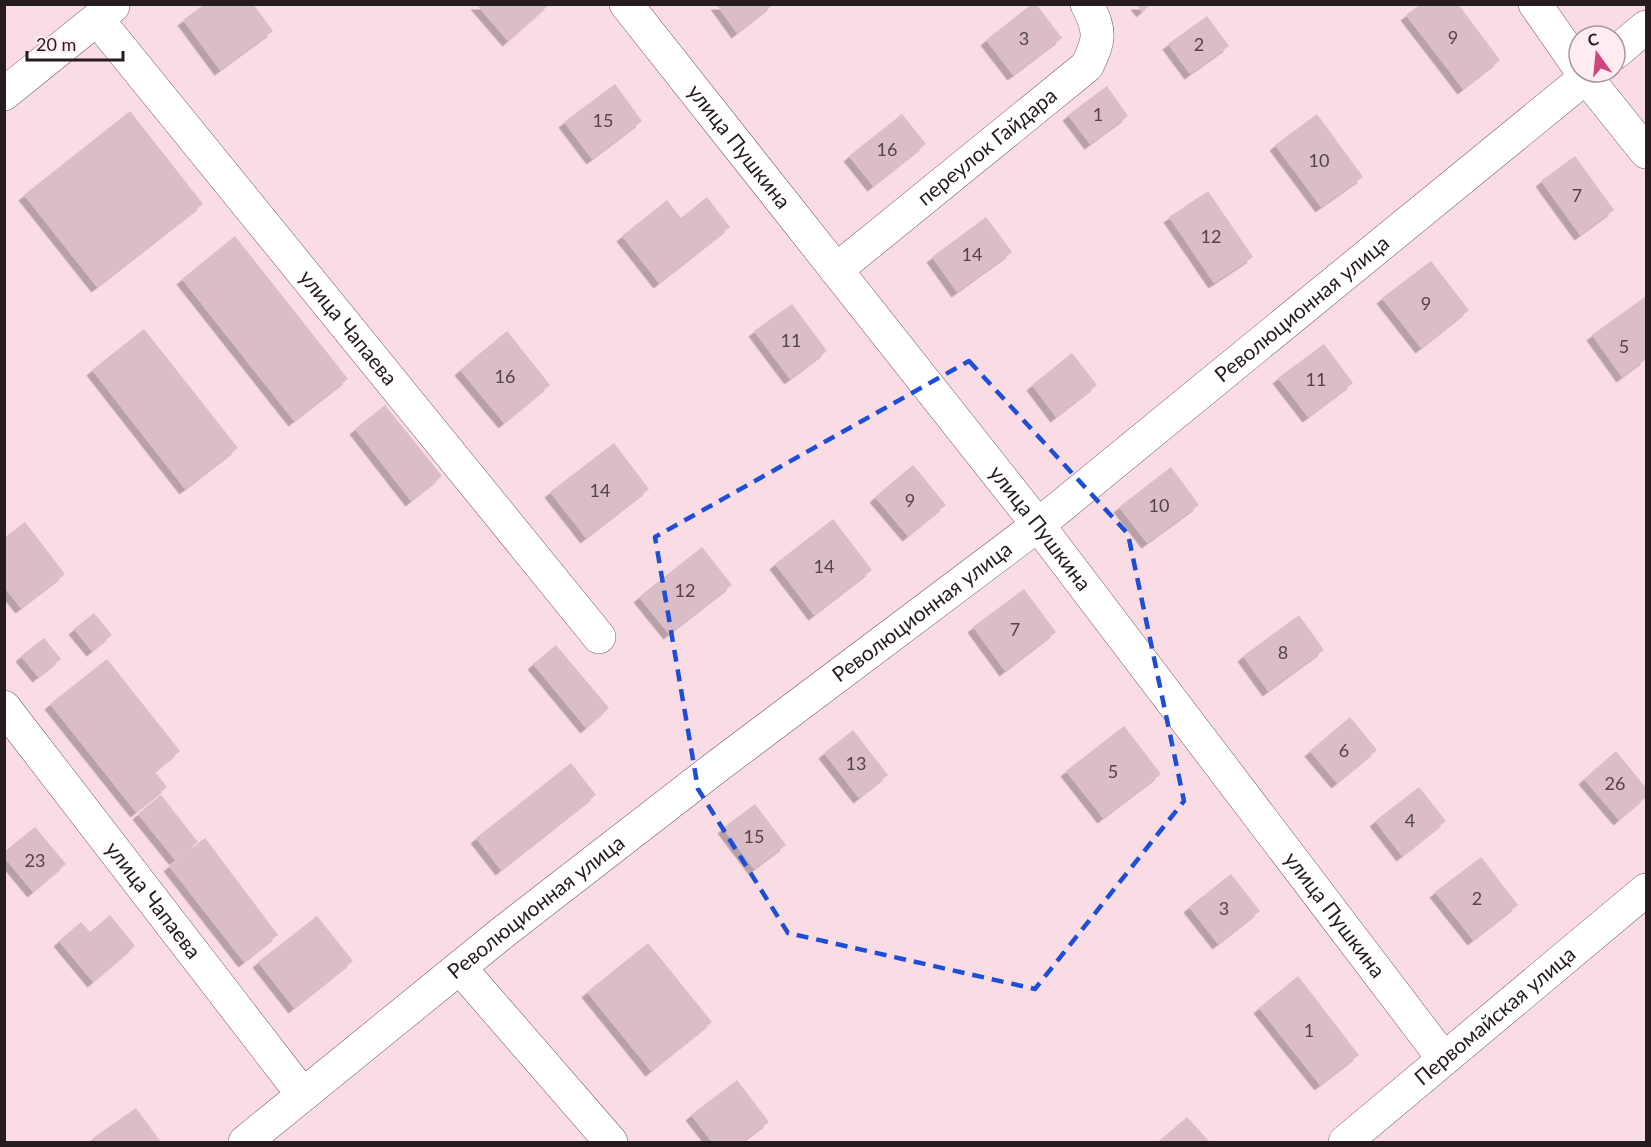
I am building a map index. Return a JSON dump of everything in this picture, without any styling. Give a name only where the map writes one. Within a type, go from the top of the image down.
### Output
[{"type":"street","name":"улица Пушкина","points":[[626,4],[1038,525],[1443,1058]]},
{"type":"street","name":"переулок Гайдара","points":[[836,270],[1087,66],[1098,43],[1096,26],[1087,4]]},
{"type":"street","points":[[1534,4],[1567,48]]},
{"type":"street","points":[[4,93],[106,12]]},
{"type":"street","name":"улица Чапаева","points":[[106,12],[598,637]]},
{"type":"street","points":[[1627,43],[1647,27]]},
{"type":"street","name":"Революционная улица","points":[[245,1143],[460,968],[711,771],[1038,525],[1571,84]]},
{"type":"street","points":[[1594,84],[1647,152]]},
{"type":"street","name":"улица Чапаева","points":[[4,706],[303,1095]]},
{"type":"street","name":"Первомайская улица","points":[[1345,1143],[1443,1058],[1647,890]]},
{"type":"street","points":[[460,968],[611,1143]]},
{"type":"highlighted area","points":[[969,361],[1128,534],[1184,801],[1035,989],[788,933],[698,789],[655,537]]},
{"type":"building","points":[[205,4],[253,4],[273,31],[220,70],[183,20]]},
{"type":"building","points":[[476,4],[550,4],[508,41]]},
{"type":"building","points":[[716,4],[774,4],[737,33]]},
{"type":"building","points":[[1032,4],[1036,4],[1062,38],[1013,75],[986,40]]},
{"type":"building","points":[[1136,4],[1151,4],[1142,12]]},
{"type":"building","points":[[1421,4],[1458,4],[1500,60],[1463,89],[1406,15]]},
{"type":"building","points":[[1207,16],[1229,46],[1190,74],[1168,44]]},
{"type":"building","points":[[615,84],[642,121],[592,159],[564,122]]},
{"type":"building","points":[[1107,86],[1128,116],[1090,144],[1068,115]]},
{"type":"building","points":[[130,111],[203,204],[97,287],[24,195]]},
{"type":"building","points":[[902,114],[926,144],[873,186],[849,156]]},
{"type":"building","points":[[1317,114],[1363,177],[1321,207],[1275,145]]},
{"type":"building","points":[[1575,156],[1614,210],[1580,235],[1541,181]]},
{"type":"building","points":[[1208,191],[1253,257],[1214,283],[1169,217]]},
{"type":"building","points":[[707,197],[730,227],[659,283],[622,236],[667,200],[681,218]]},
{"type":"building","points":[[986,217],[1012,252],[957,292],[932,257]]},
{"type":"building","points":[[235,236],[348,379],[294,421],[182,279]]},
{"type":"building","points":[[1431,261],[1469,310],[1421,348],[1382,298]]},
{"type":"building","points":[[1646,296],[1646,359],[1622,377],[1592,335]]},
{"type":"building","points":[[792,304],[827,351],[790,379],[754,331]]},
{"type":"building","points":[[144,329],[238,448],[185,489],[92,370]]},
{"type":"building","points":[[507,331],[550,385],[504,423],[460,370]]},
{"type":"building","points":[[1324,344],[1353,383],[1308,417],[1278,378]]},
{"type":"building","points":[[1072,353],[1097,385],[1056,417],[1032,385]]},
{"type":"building","points":[[385,405],[442,476],[411,501],[355,429]]},
{"type":"building","points":[[614,443],[649,489],[586,538],[550,492]]},
{"type":"building","points":[[913,465],[946,505],[908,536],[875,497]]},
{"type":"building","points":[[1171,467],[1199,505],[1147,543],[1119,507]]},
{"type":"building","points":[[833,519],[872,570],[814,615],[775,564]]},
{"type":"building","points":[[25,522],[65,574],[21,608],[4,587],[4,538]]},
{"type":"building","points":[[702,547],[732,585],[669,634],[639,597]]},
{"type":"building","points":[[1024,589],[1056,632],[1005,671],[973,627]]},
{"type":"building","points":[[94,613],[112,635],[92,651],[74,629]]},
{"type":"building","points":[[1299,615],[1324,650],[1268,691],[1243,656]]},
{"type":"building","points":[[44,638],[61,659],[38,677],[21,656]]},
{"type":"building","points":[[556,645],[609,708],[586,728],[533,664]]},
{"type":"building","points":[[107,659],[180,751],[155,772],[167,787],[136,812],[50,704]]},
{"type":"building","points":[[1350,717],[1377,750],[1337,783],[1310,751]]},
{"type":"building","points":[[1124,726],[1161,774],[1103,818],[1066,771]]},
{"type":"building","points":[[853,730],[888,775],[859,798],[824,753]]},
{"type":"building","points":[[1616,751],[1646,788],[1646,797],[1619,820],[1584,779]]},
{"type":"building","points":[[571,763],[596,795],[501,870],[476,838]]},
{"type":"building","points":[[1419,787],[1446,821],[1402,856],[1375,821]]},
{"type":"building","points":[[161,795],[198,842],[175,860],[138,814]]},
{"type":"building","points":[[755,804],[786,845],[754,869],[723,828]]},
{"type":"building","points":[[35,827],[66,864],[33,892],[4,857],[4,852]]},
{"type":"building","points":[[205,838],[278,935],[244,962],[169,866]]},
{"type":"building","points":[[1481,857],[1518,905],[1473,940],[1435,892]]},
{"type":"building","points":[[1231,874],[1260,911],[1218,944],[1189,907]]},
{"type":"building","points":[[110,915],[135,946],[93,982],[59,941],[81,922],[90,932]]},
{"type":"building","points":[[317,916],[353,961],[294,1008],[258,962]]},
{"type":"building","points":[[648,943],[712,1022],[651,1071],[587,992]]},
{"type":"building","points":[[1298,976],[1359,1055],[1320,1085],[1259,1008]]},
{"type":"building","points":[[737,1080],[769,1122],[742,1142],[712,1142],[691,1115]]},
{"type":"building","points":[[136,1108],[161,1142],[96,1142],[93,1138]]},
{"type":"building","points":[[1187,1117],[1210,1142],[1158,1142]]}]
